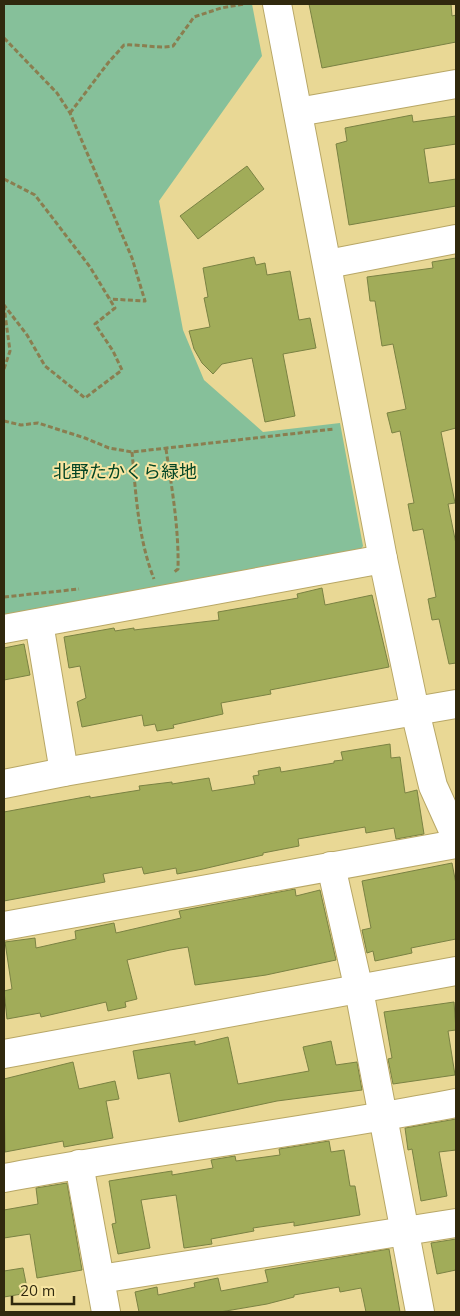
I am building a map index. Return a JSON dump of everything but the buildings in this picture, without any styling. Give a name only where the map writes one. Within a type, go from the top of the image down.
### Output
[{"type":"street","points":[[276,4],[415,711],[433,786],[456,836]]},
{"type":"street","points":[[298,112],[456,84]]},
{"type":"street","points":[[328,264],[456,239]]},
{"type":"street","points":[[4,629],[384,559]]},
{"type":"street","points":[[39,623],[64,772]]},
{"type":"street","points":[[4,784],[456,704]]},
{"type":"street","points":[[4,926],[456,844]]},
{"type":"street","points":[[330,866],[359,990],[420,1312]]},
{"type":"street","points":[[4,1054],[456,971]]},
{"type":"street","points":[[4,1178],[79,1164],[383,1118],[456,1104]]},
{"type":"street","points":[[79,1164],[106,1312]]},
{"type":"street","points":[[100,1280],[404,1233],[456,1223]]},
{"type":"path","points":[[70,113],[108,63],[124,46],[143,44],[161,48],[173,46],[194,17],[221,8],[244,4]]},
{"type":"path","points":[[4,38],[57,93],[70,113],[132,258],[145,301],[109,298]]},
{"type":"path","points":[[4,179],[35,195],[90,266],[115,308],[94,324],[114,351],[122,370],[86,398],[45,366],[26,335],[4,305]]},
{"type":"path","points":[[4,305],[10,351],[4,369]]},
{"type":"path","points":[[4,421],[21,425],[38,423],[86,438],[109,448],[132,452],[359,426]]},
{"type":"path","points":[[166,449],[175,503],[178,554],[178,569],[167,578]]},
{"type":"path","points":[[132,452],[140,530],[145,556],[154,579]]},
{"type":"path","points":[[145,580],[160,578]]},
{"type":"path","points":[[4,597],[80,588]]},
{"type":"green space","name":"北野たかくら緑地","points":[[4,4],[252,4],[262,56],[159,201],[183,330],[204,380],[263,432],[340,423],[363,546],[358,554],[4,616]]}]
